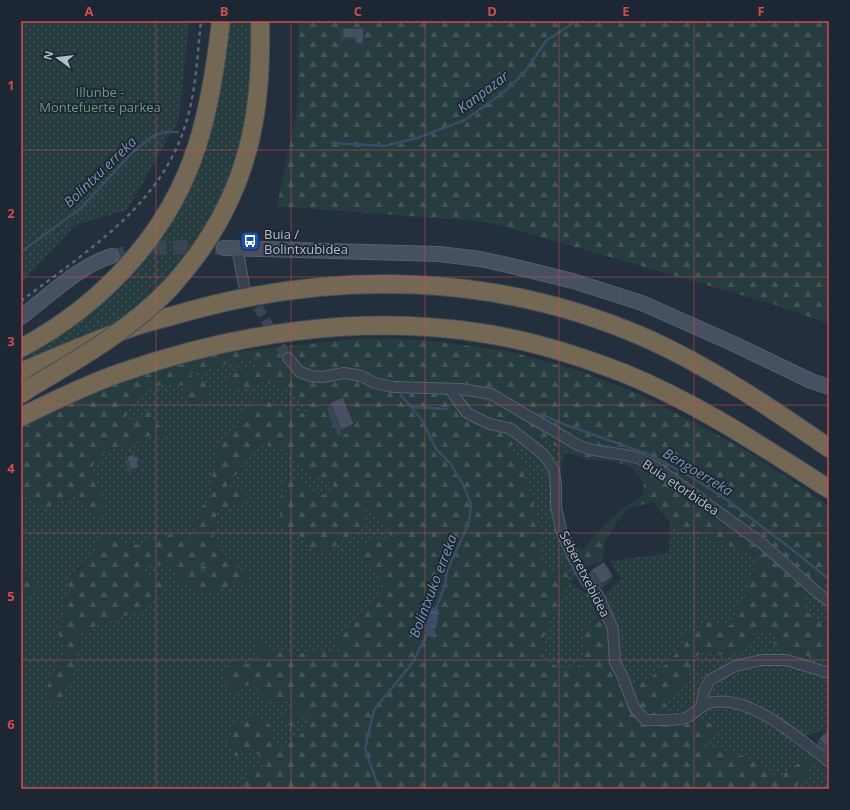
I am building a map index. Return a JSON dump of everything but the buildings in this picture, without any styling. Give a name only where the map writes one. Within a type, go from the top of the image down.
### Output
[{"type":"highway","points":[[21,348],[66,319],[98,295],[128,266],[149,241],[166,214],[181,185],[197,146],[214,77],[221,21]]},
{"type":"highway","points":[[27,390],[138,319],[171,287],[197,255],[216,226],[235,189],[246,157],[256,111],[260,56],[260,21]]},
{"type":"highway","points":[[21,372],[134,326],[224,302],[277,292],[329,285],[383,284],[442,286],[506,295],[539,302],[612,324],[648,339],[702,367],[751,396],[829,448]]},
{"type":"highway","points":[[21,417],[49,403],[118,374],[178,355],[238,341],[296,332],[359,326],[391,325],[439,328],[483,333],[545,346],[627,375],[668,393],[707,413],[829,489]]},
{"type":"street","points":[[244,285],[230,248],[439,254],[480,259],[573,282],[642,303],[829,387]]},
{"type":"street","points":[[21,317],[58,286],[81,270],[111,256]]},
{"type":"street","name":"Buia etorbidea","points":[[288,358],[300,372],[311,376],[322,377],[344,373],[361,376],[375,383],[394,387],[450,389],[477,391],[491,394],[568,438],[576,445],[592,450],[639,459],[656,467],[763,544],[819,594],[829,601]]},
{"type":"street","name":"Seberetxebidea","points":[[450,389],[466,412],[490,424],[511,429],[544,455],[554,470],[556,506],[561,530],[586,581],[598,595],[613,629],[615,663],[622,675],[634,707],[646,720],[685,718],[708,704],[723,702],[748,706],[785,728],[829,762]]},
{"type":"street","points":[[701,707],[704,691],[710,680],[735,666],[761,660],[786,660],[829,674]]},
{"type":"green space","name":"Illunbe - Montefuerte parkea","points":[[21,21],[189,21],[179,119],[127,210],[75,225],[21,283]]},
{"type":"green space","points":[[226,21],[254,21],[251,106],[239,162],[212,218],[182,263],[165,284],[111,329],[21,364],[21,352],[83,314],[168,218]]},
{"type":"green space","points":[[299,21],[829,21],[829,324],[773,304],[488,222],[277,206],[297,110]]},
{"type":"green space","points":[[364,338],[424,340],[508,351],[580,371],[638,394],[747,451],[829,506],[829,586],[819,581],[804,594],[803,609],[829,626],[829,664],[802,654],[788,653],[773,643],[776,632],[757,630],[744,648],[726,656],[702,651],[691,663],[686,680],[677,691],[664,702],[671,714],[684,711],[696,701],[699,718],[717,727],[702,746],[729,751],[757,761],[779,778],[802,760],[812,757],[811,768],[794,789],[242,789],[248,778],[250,767],[263,768],[260,757],[251,747],[236,757],[225,742],[236,726],[252,715],[269,724],[270,738],[281,748],[309,728],[304,708],[292,727],[282,718],[292,710],[298,701],[278,702],[263,698],[259,686],[246,685],[235,692],[226,684],[224,672],[232,659],[245,664],[263,659],[252,639],[274,651],[293,654],[313,651],[340,653],[336,641],[380,596],[382,578],[359,557],[361,546],[377,538],[394,540],[380,520],[365,507],[363,527],[352,533],[339,544],[317,555],[300,536],[281,523],[279,503],[285,481],[298,481],[311,493],[330,495],[334,484],[313,475],[297,464],[285,451],[264,444],[247,452],[240,472],[229,480],[224,494],[239,487],[251,499],[217,512],[213,536],[222,553],[234,561],[239,571],[248,574],[247,583],[203,592],[177,580],[172,567],[155,564],[138,567],[143,577],[157,578],[169,586],[142,610],[79,632],[80,644],[73,664],[70,680],[62,698],[50,704],[46,691],[52,675],[59,669],[63,659],[65,644],[58,634],[62,621],[64,605],[71,591],[67,578],[77,572],[101,541],[114,532],[124,543],[141,545],[178,532],[190,540],[199,533],[193,523],[201,517],[201,507],[209,501],[214,488],[211,479],[217,462],[215,447],[224,437],[237,427],[252,402],[265,400],[301,414],[315,412],[300,401],[288,388],[258,381],[246,389],[231,388],[228,378],[231,374],[254,367],[258,356],[188,374],[209,384],[210,398],[195,405],[182,395],[185,386],[174,384],[164,385],[147,390],[135,402],[124,420],[135,420],[148,412],[166,434],[143,437],[132,445],[120,448],[110,447],[92,466],[106,509],[97,519],[85,508],[77,492],[48,507],[34,503],[21,494],[21,428],[107,386],[177,363],[226,353]],"holes":[[[543,438],[564,452],[590,460],[611,461],[630,466],[644,482],[643,495],[625,507],[610,520],[583,550],[577,548],[577,552],[585,568],[594,563],[602,562],[605,540],[622,515],[631,507],[654,502],[675,530],[693,531],[760,558],[731,626],[708,622],[687,635],[673,658],[648,680],[633,684],[619,661],[620,631],[603,596],[585,593],[597,616],[582,631],[585,654],[576,670],[559,667],[544,659],[542,651],[544,636],[557,603],[570,582],[565,568],[551,573],[540,557],[540,530],[532,496],[522,463],[513,454],[509,446]]]},
{"type":"green space","points":[[259,356],[254,367],[231,374],[246,389],[258,381],[288,388],[300,401],[316,412],[301,414],[265,400],[245,413],[237,427],[224,437],[215,447],[217,462],[211,479],[214,488],[209,501],[201,507],[199,533],[190,540],[155,539],[141,545],[101,541],[82,566],[67,578],[71,591],[64,605],[62,621],[58,634],[66,644],[60,665],[52,675],[50,703],[62,698],[70,680],[73,664],[80,644],[79,632],[142,610],[168,586],[157,578],[143,577],[138,567],[155,564],[173,567],[203,592],[247,582],[234,561],[222,553],[213,536],[217,512],[251,499],[224,495],[229,480],[240,472],[247,452],[264,444],[285,451],[297,464],[313,475],[335,484],[330,495],[311,493],[298,481],[285,481],[280,503],[281,522],[300,536],[317,555],[339,544],[352,533],[363,527],[364,507],[380,520],[394,541],[373,570],[382,578],[380,596],[360,618],[340,653],[313,651],[293,654],[273,651],[252,639],[264,659],[245,664],[232,659],[224,672],[246,685],[259,686],[263,698],[277,702],[299,701],[292,710],[304,707],[309,728],[281,748],[270,738],[251,747],[260,757],[263,768],[250,767],[248,778],[242,789],[21,789],[21,639],[23,632],[21,631],[21,597],[40,591],[33,579],[21,573],[21,494],[34,503],[66,499],[77,492],[85,508],[106,509],[92,466],[110,447],[137,444],[143,437],[134,420],[123,420],[134,401],[150,387],[173,383],[185,386],[209,384],[187,374]]},
{"type":"green space","points":[[543,438],[564,452],[560,487],[562,511],[571,545],[577,548],[577,552],[585,568],[570,582],[551,573],[540,557],[540,530],[532,496],[522,464],[513,454],[509,446]]},
{"type":"green space","points":[[670,523],[675,530],[693,531],[760,558],[731,626],[708,622],[687,635],[673,658],[648,680],[633,684],[619,661],[603,596],[621,579],[610,561],[669,553]]},
{"type":"green space","points":[[21,573],[33,579],[41,591],[21,597]]},
{"type":"green space","points":[[819,581],[829,586],[829,626],[803,609],[804,594]]},
{"type":"green space","points":[[570,582],[585,593],[597,616],[582,631],[585,654],[575,670],[559,667],[544,659],[542,647],[544,636],[557,603]]},
{"type":"green space","points":[[757,630],[776,632],[788,653],[802,654],[829,664],[829,729],[794,739],[829,773],[829,789],[794,789],[811,768],[802,760],[779,778],[757,761],[729,751],[701,746],[695,702],[684,711],[671,714],[664,702],[677,691],[686,680],[691,663],[702,651],[726,656],[744,648]]},
{"type":"water","points":[[433,607],[439,610],[437,623],[432,636],[427,636],[425,621]]},
{"type":"waterway","name":"Kanpazar","points":[[332,143],[384,146],[417,138],[465,120],[504,92],[524,73],[546,41],[576,21]]},
{"type":"waterway","name":"Bolintxu erreka","points":[[21,252],[81,208],[132,153],[153,136],[165,132],[178,132]]},
{"type":"waterway","name":"Bolintxuko erreka","points":[[401,395],[422,420],[436,449],[450,463],[463,484],[471,504],[469,523],[447,571],[445,585],[435,611]]},
{"type":"waterway","name":"Bengoerreka","points":[[412,407],[447,409]]},
{"type":"waterway","name":"Bengoerreka","points":[[540,414],[566,425],[648,454],[695,479],[727,500],[829,579]]},
{"type":"waterway","name":"Bolintxuko erreka","points":[[379,789],[365,749],[374,710],[413,662],[428,632]]},
{"type":"tunnel","points":[[111,256],[152,248],[224,248]]},
{"type":"tunnel","points":[[250,294],[288,358]]},
{"type":"railway","points":[[21,301],[93,247],[116,227],[137,206],[156,183],[172,157],[188,116],[196,76],[201,21]]},
{"type":"place","name":"Buia / Bolintxubidea","points":[[250,241]]}]
